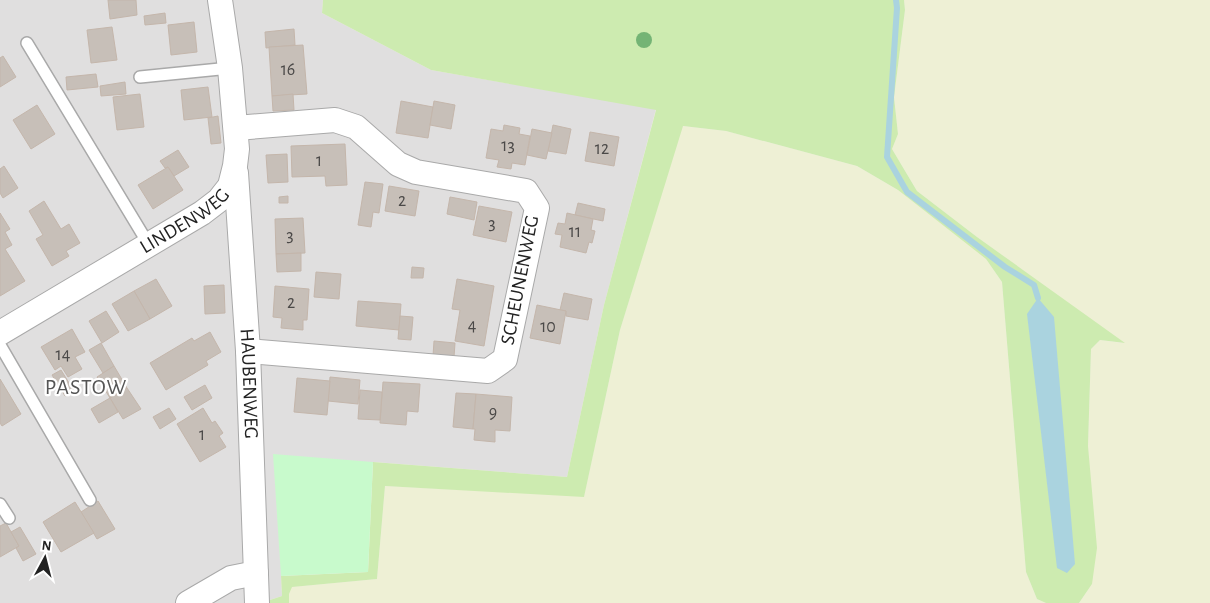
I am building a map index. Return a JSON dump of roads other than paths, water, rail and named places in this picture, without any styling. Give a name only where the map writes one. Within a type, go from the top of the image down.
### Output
[{"type":"street","name":"LINDENWEG","points":[[0,333],[202,213],[219,200],[230,186],[237,149],[236,128],[220,0]]},
{"type":"street","name":"SCHEUNENWEG","points":[[236,128],[335,120],[356,127],[398,164],[416,172],[526,191],[536,208],[504,358],[488,371],[248,351]]},
{"type":"street","name":"HAUBENWEG","points":[[235,166],[248,351],[257,603]]},
{"type":"street","points":[[188,603],[231,578],[256,573]]},
{"type":"lane","points":[[27,43],[149,245]]},
{"type":"lane","points":[[140,77],[230,68]]},
{"type":"lane","points":[[0,345],[90,500]]},
{"type":"lane","points":[[0,504],[9,518]]},
{"type":"water","points":[[1038,298],[1054,317],[1075,564],[1067,573],[1057,568],[1027,314]]},
{"type":"waterway","points":[[896,0],[887,157],[907,192],[1005,267],[1034,285],[1038,298]]},
{"type":"district","name":"PASTOW","points":[[86,387]]}]
